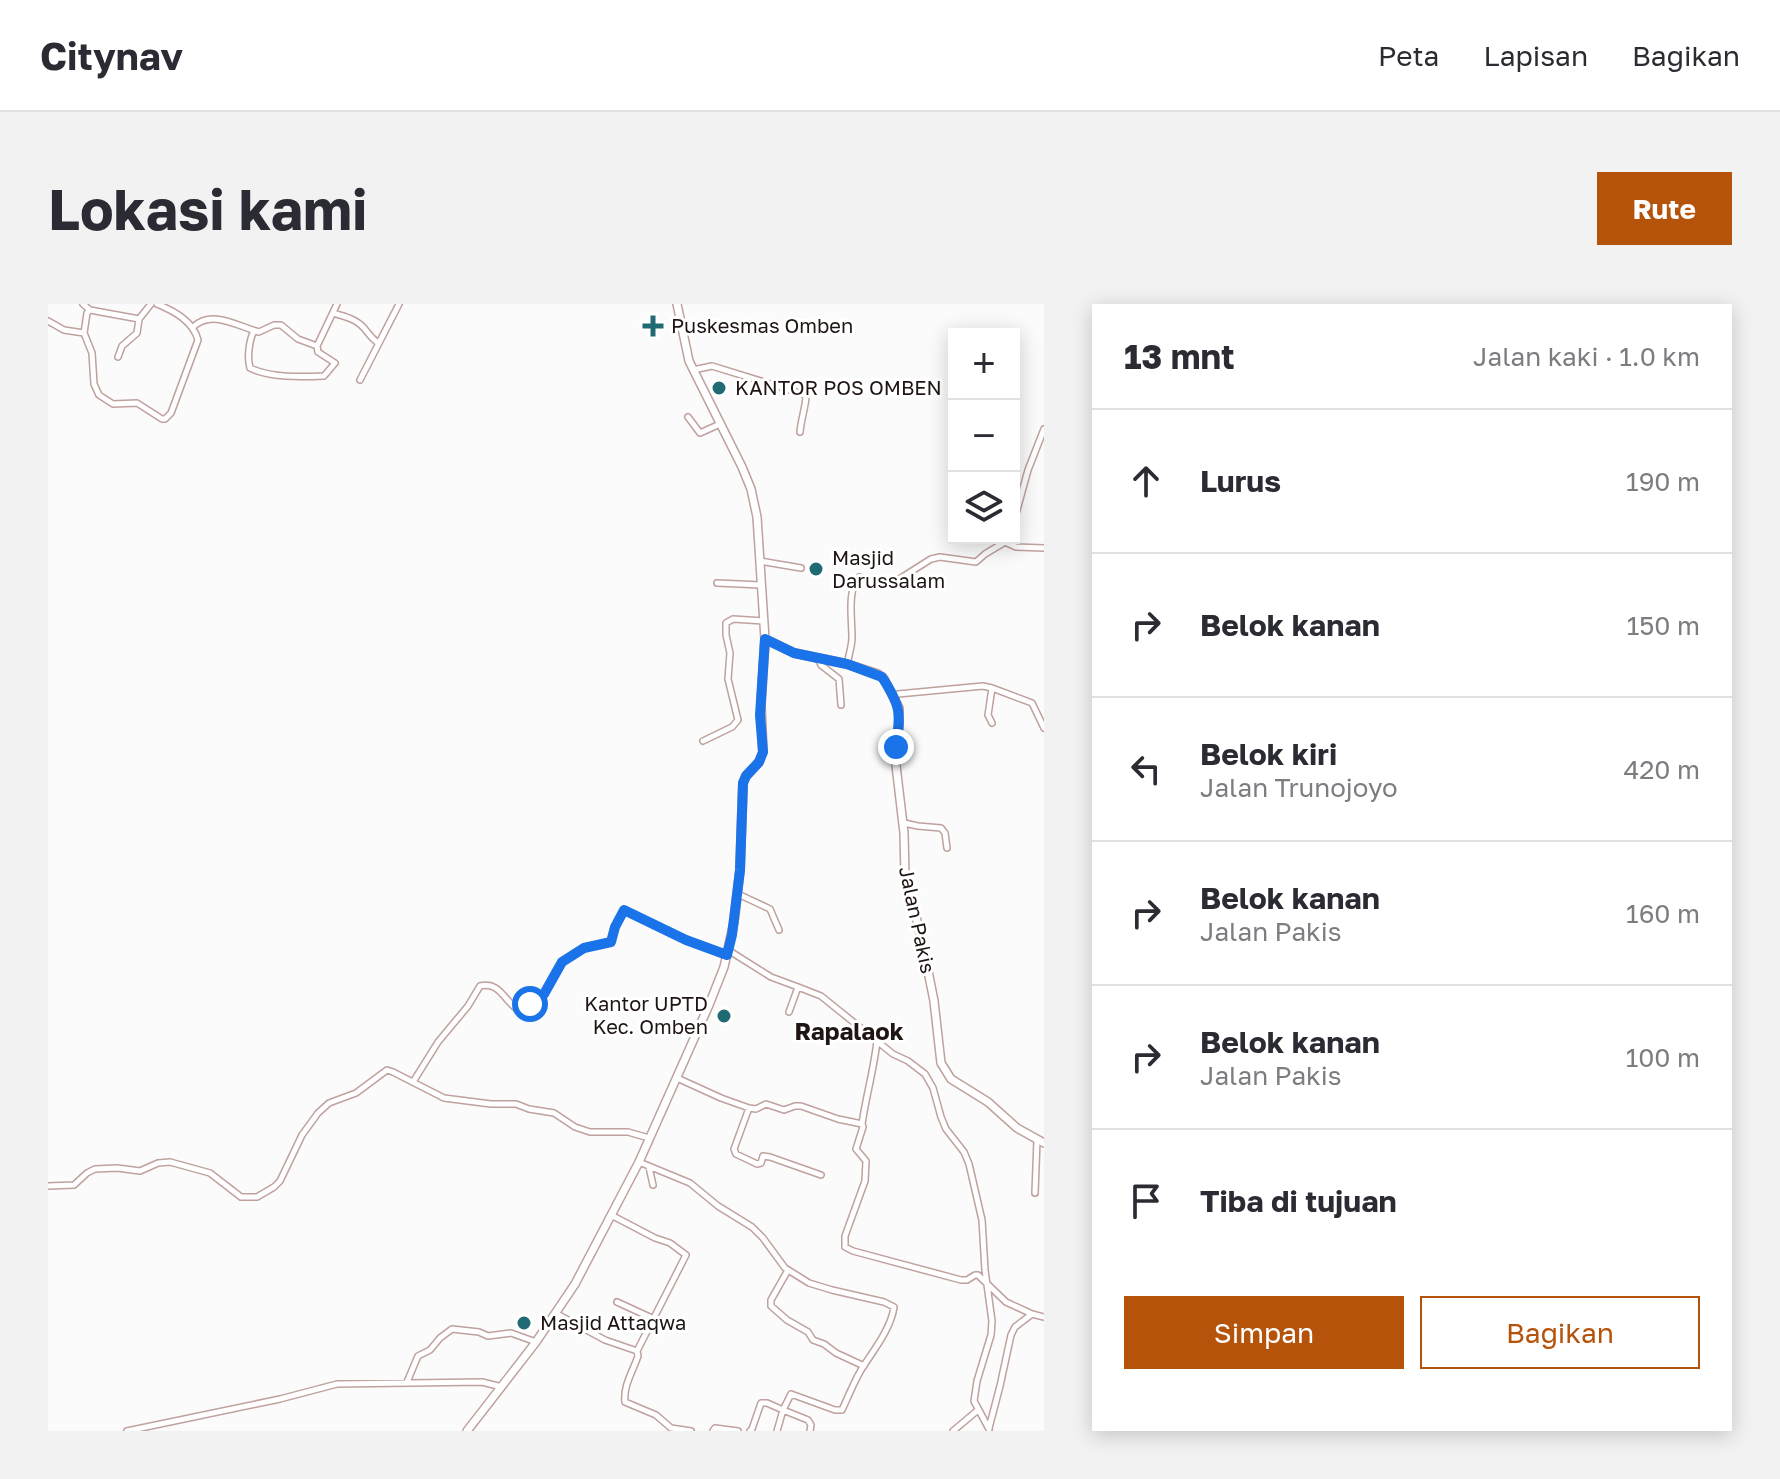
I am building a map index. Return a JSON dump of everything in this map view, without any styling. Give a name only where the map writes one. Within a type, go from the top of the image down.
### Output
[{"type":"street","points":[[83,304],[90,310],[139,319]]},
{"type":"street","points":[[90,310],[84,333],[92,353],[94,384],[99,395],[113,404],[137,403],[162,419],[171,413],[198,337],[193,327],[173,310],[154,304],[139,319],[137,333],[122,346],[118,357]]},
{"type":"street","points":[[255,331],[250,340],[250,368],[273,374],[324,376],[335,363],[318,352],[317,346],[337,304]]},
{"type":"street","points":[[360,380],[399,304]]},
{"type":"street","points":[[467,1431],[557,1314],[639,1162],[709,1005],[727,952],[738,894],[743,783],[763,752],[760,715],[765,639],[757,517],[742,467],[686,353],[677,304]]},
{"type":"street","points":[[333,313],[359,324],[378,343]]},
{"type":"street","points":[[193,327],[202,320],[218,319],[255,331],[281,325],[298,339],[317,346]]},
{"type":"street","points":[[48,321],[64,330],[84,333]]},
{"type":"street","points":[[693,370],[712,366],[803,394],[806,400],[800,432]]},
{"type":"street","points":[[688,417],[700,433],[720,424]]},
{"type":"street","points":[[1020,499],[1044,429]]},
{"type":"street","points":[[847,664],[852,637],[850,619],[855,579],[861,577],[890,585],[931,559],[940,557],[976,562],[1000,544]]},
{"type":"street","points":[[1012,544],[1016,547],[1044,548]]},
{"type":"street","points":[[759,561],[801,568]]},
{"type":"street","points":[[717,583],[761,585]]},
{"type":"street","points":[[703,741],[738,722],[728,672],[730,653],[726,623],[733,619],[764,621]]},
{"type":"street","points":[[765,639],[794,653],[847,664],[882,677],[893,697],[983,686],[992,688],[1032,703],[1044,728]]},
{"type":"street","points":[[818,659],[839,679],[841,705]]},
{"type":"street","points":[[992,688],[988,715],[992,723]]},
{"type":"street","name":"Jalan Pakis","points":[[893,697],[899,710],[895,757],[906,883],[931,982],[941,1063],[951,1079],[1041,1142]]},
{"type":"street","points":[[903,822],[941,828],[947,848]]},
{"type":"street","points":[[738,894],[770,909],[779,930]]},
{"type":"street","points":[[413,1082],[480,986],[488,984],[497,989],[513,1007],[522,1012],[544,994],[562,962],[584,948],[611,942],[624,910],[686,940],[727,952],[759,971],[821,996],[930,1080],[946,1129],[964,1152],[969,1164],[982,1220],[992,1311],[991,1335],[974,1401],[989,1430]]},
{"type":"street","points":[[789,1012],[798,987]]},
{"type":"street","points":[[877,1040],[863,1127],[856,1149],[866,1161],[865,1181],[845,1236],[845,1247],[961,1280],[976,1275],[1006,1302],[1044,1317]]},
{"type":"street","points":[[48,1186],[74,1185],[95,1169],[140,1171],[158,1163],[170,1162],[210,1173],[241,1197],[257,1197],[280,1181],[302,1135],[329,1103],[356,1093],[387,1070],[440,1097],[516,1104],[554,1113],[579,1129],[590,1132],[628,1132],[650,1139]]},
{"type":"street","points":[[677,1078],[749,1108],[756,1109],[766,1104],[784,1110],[801,1106],[862,1124]]},
{"type":"street","points":[[749,1108],[734,1149],[736,1154],[757,1164],[761,1163],[763,1156],[770,1157],[821,1175]]},
{"type":"street","points":[[1035,1193],[1041,1142]]},
{"type":"street","points":[[639,1162],[690,1183],[718,1206],[752,1227],[788,1270],[809,1283],[893,1306],[893,1314],[841,1411],[791,1394],[777,1431]]},
{"type":"street","points":[[648,1166],[653,1185]]},
{"type":"street","points":[[611,1215],[686,1254],[637,1351],[624,1397],[625,1402],[656,1415],[671,1428],[691,1431]]},
{"type":"street","points":[[788,1270],[771,1300],[771,1306],[808,1332],[813,1340],[864,1366]]},
{"type":"street","points":[[617,1302],[654,1319]]},
{"type":"street","points":[[557,1314],[605,1340],[637,1351]]},
{"type":"street","points":[[989,1430],[1011,1335],[1015,1327],[1032,1314]]},
{"type":"street","points":[[407,1382],[418,1356],[430,1350],[452,1329],[487,1336],[511,1333],[536,1342]]},
{"type":"street","points":[[127,1431],[241,1408],[337,1384],[482,1382],[502,1387]]},
{"type":"street","points":[[750,1431],[761,1403],[808,1420],[810,1431]]},
{"type":"street","points":[[953,1431],[978,1410]]},
{"type":"street","points":[[713,1431],[720,1427],[738,1431]]},
{"type":"place","name":"Puskesmas Omben","points":[[653,326]]},
{"type":"place","name":"KANTOR POS OMBEN","points":[[719,388]]},
{"type":"place","name":"Masjid Darussalam","points":[[816,569]]},
{"type":"place","name":"Kantor UPTD Kec. Omben","points":[[724,1016]]},
{"type":"place","name":"Masjid Attaqwa","points":[[524,1323]]},
{"type":"district","name":"Rapalaok","points":[[849,1032]]},
{"type":"route","points":[[530,1004],[541,998],[548,989],[562,962],[584,948],[611,942],[624,910],[686,940],[727,955],[740,870],[743,783],[763,752],[760,715],[765,639],[794,653],[847,664],[882,677],[899,708],[896,747]]}]
